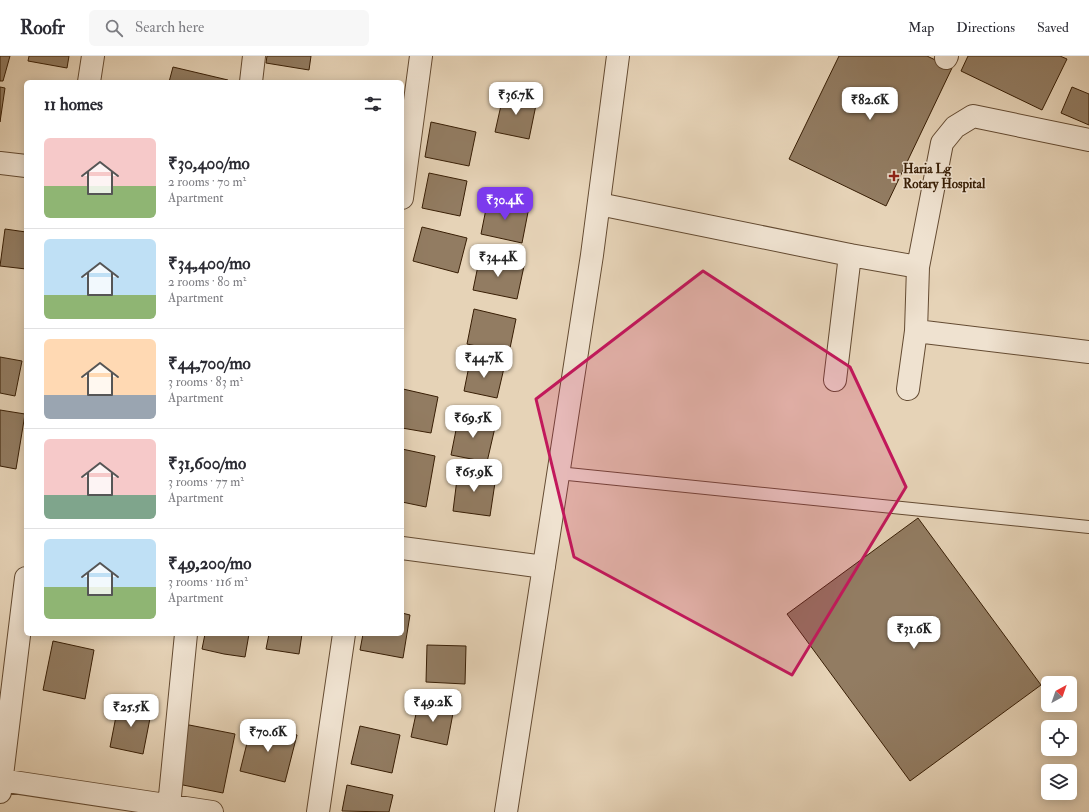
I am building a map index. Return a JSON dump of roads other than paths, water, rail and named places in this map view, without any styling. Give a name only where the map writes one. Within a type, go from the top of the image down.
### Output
[{"type":"street","points":[[88,80],[93,56]]},
{"type":"street","points":[[251,80],[254,56]]},
{"type":"street","points":[[404,184],[422,56]]},
{"type":"street","points":[[506,812],[600,204],[618,56]]},
{"type":"street","points":[[908,388],[916,331],[918,267],[942,143],[955,127],[973,116],[1089,140]]},
{"type":"street","points":[[0,163],[24,166]]},
{"type":"street","points":[[600,204],[850,255],[918,267]]},
{"type":"street","points":[[835,380],[850,255]]},
{"type":"street","points":[[916,331],[1089,352]]},
{"type":"street","points":[[404,548],[544,567]]},
{"type":"street","points":[[24,594],[1,784],[212,812]]},
{"type":"street","points":[[169,806],[186,636]]},
{"type":"street","points":[[318,812],[344,636]]},
{"type":"lane","points":[[558,473],[1089,527]]},
{"type":"place","name":"Haria Lg Rotary Hospital","points":[[894,176]]}]
